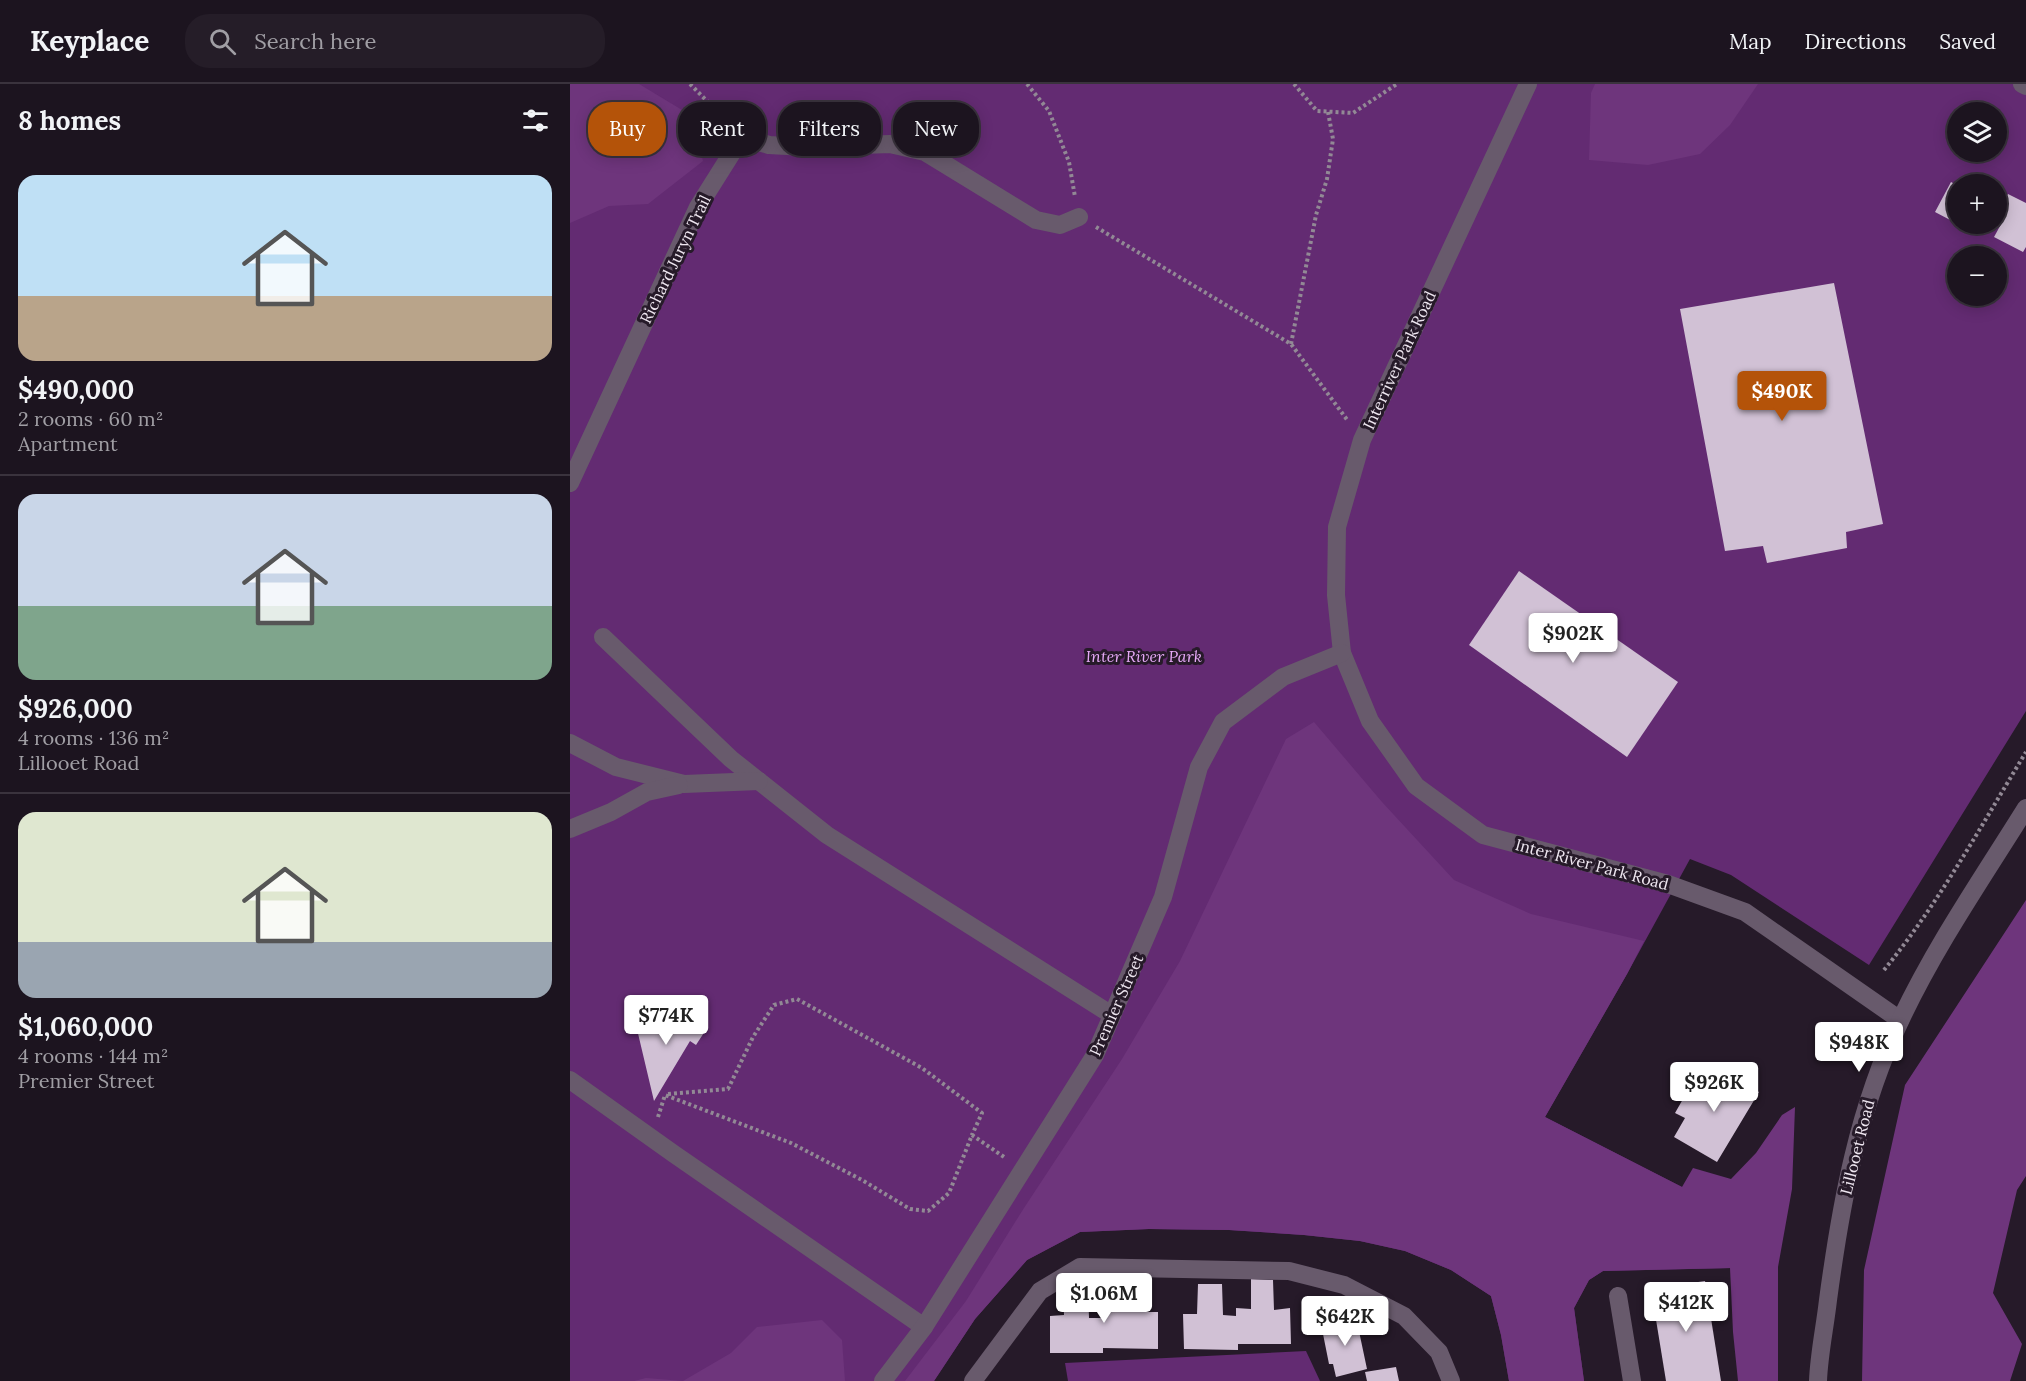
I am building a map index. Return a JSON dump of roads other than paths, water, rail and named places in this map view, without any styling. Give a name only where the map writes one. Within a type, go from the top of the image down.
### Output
[{"type":"street","name":"Interriver Park Road","points":[[1342,652],[1336,595],[1337,527],[1362,440],[1528,84]]},
{"type":"street","name":"Richard Juryn Trail","points":[[570,483],[698,207],[742,137],[769,145],[805,147],[890,144],[925,152],[1035,220],[1060,225],[1079,217]]},
{"type":"street","points":[[603,637],[731,759],[827,835],[1112,1016]]},
{"type":"street","name":"Premier Street","points":[[883,1381],[924,1327],[1095,1055],[1163,897],[1199,767],[1223,722],[1283,677],[1342,652]]},
{"type":"street","name":"Inter River Park Road","points":[[1342,652],[1370,721],[1416,786],[1483,835],[1668,884],[1745,912],[1900,1020]]},
{"type":"street","points":[[570,743],[616,767],[684,783]]},
{"type":"street","points":[[570,829],[611,812],[647,792],[684,783],[759,781]]},
{"type":"street","name":"Lillooet Road","points":[[1818,1381],[1836,1240],[1859,1128],[1867,1103],[1900,1020],[1932,959],[2026,808]]},
{"type":"street","points":[[570,1080],[924,1327]]},
{"type":"street","points":[[973,1381],[1040,1291],[1080,1267],[1289,1271],[1344,1285],[1404,1316],[1438,1352],[1450,1381]]},
{"type":"street","points":[[1618,1296],[1632,1381]]},
{"type":"park label","name":"Inter River Park","points":[[1144,656]]}]
